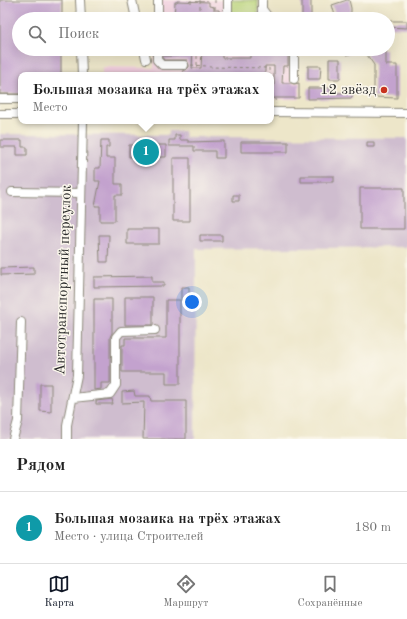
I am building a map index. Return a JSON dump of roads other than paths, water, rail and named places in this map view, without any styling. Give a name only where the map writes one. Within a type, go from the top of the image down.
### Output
[{"type":"street","points":[[80,0],[81,12]]},
{"type":"street","points":[[132,0],[135,12]]},
{"type":"street","points":[[158,0],[158,12]]},
{"type":"street","points":[[228,0],[228,12]]},
{"type":"street","points":[[82,56],[82,72]]},
{"type":"street","points":[[157,56],[157,60],[162,65],[184,65]]},
{"type":"street","points":[[294,56],[294,79]]},
{"type":"street","points":[[0,99],[18,99]]},
{"type":"street","points":[[274,112],[407,113]]},
{"type":"street","points":[[0,114],[18,114]]},
{"type":"street","name":"Автотранспортный переулок","points":[[67,439],[67,425],[77,375],[83,124]]},
{"type":"street","points":[[12,192],[81,192]]},
{"type":"street","points":[[13,439],[18,421],[21,322]]},
{"type":"street","points":[[73,398],[110,394],[116,385],[116,337],[120,331],[155,330]]},
{"type":"place","name":"12 звёзд","points":[[384,90]]},
{"type":"place","name":"Большая мозаика на трёх этажах","points":[[146,152]]}]
